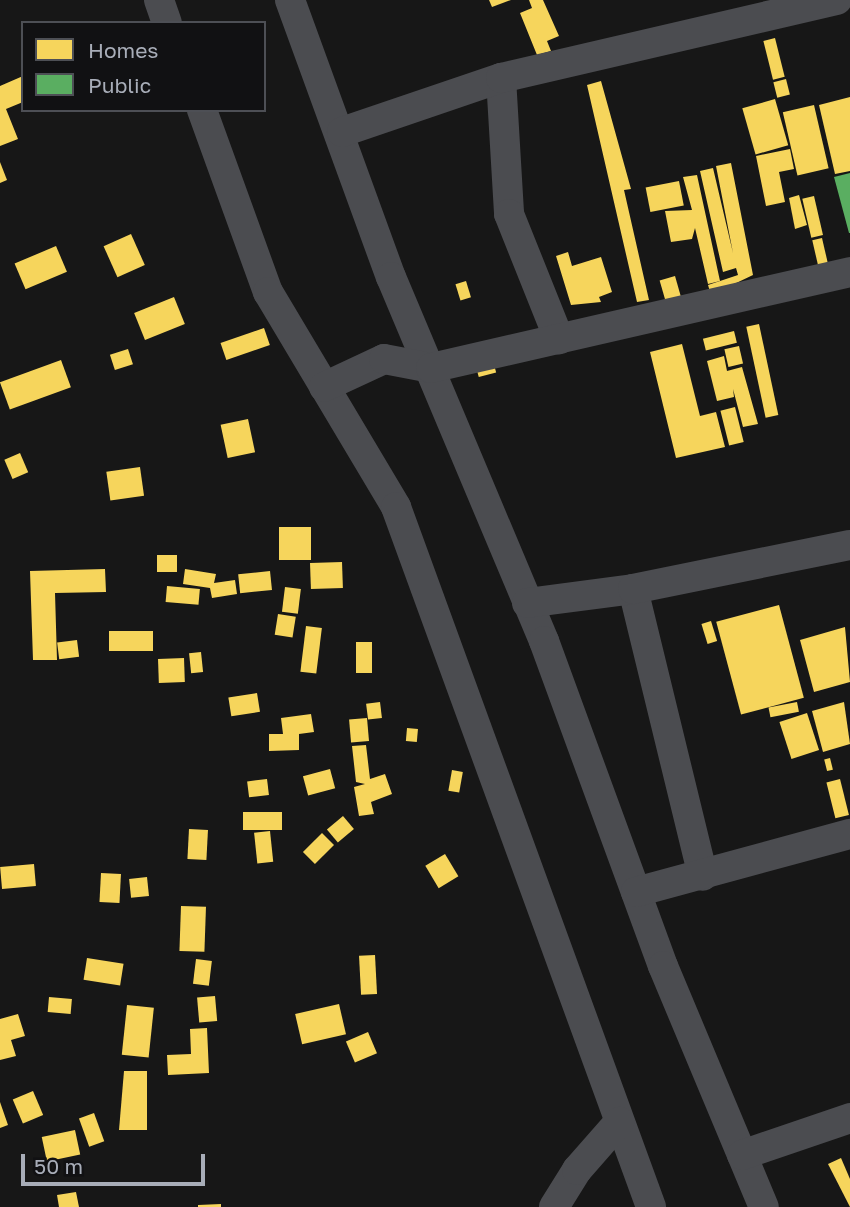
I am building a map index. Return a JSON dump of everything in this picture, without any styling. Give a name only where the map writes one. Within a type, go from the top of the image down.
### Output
[{"type":"street","points":[[159,0],[166,21]]},
{"type":"street","points":[[290,0],[342,132],[367,213],[527,603],[636,892],[764,1207]]},
{"type":"street","points":[[342,132],[500,78],[837,0]]},
{"type":"street","points":[[500,78],[509,214],[559,339]]},
{"type":"street","points":[[203,112],[268,292],[396,507],[651,1207]]},
{"type":"street","points":[[324,387],[384,359],[432,368],[850,272]]},
{"type":"street","points":[[527,603],[633,589],[850,545]]},
{"type":"street","points":[[633,589],[703,876]]},
{"type":"street","points":[[636,892],[850,834]]},
{"type":"street","points":[[742,1156],[850,1118]]},
{"type":"street","points":[[554,1207],[577,1170],[620,1122]]},
{"type":"building: Homes","points":[[489,0],[511,0],[492,7]]},
{"type":"building: Homes","points":[[529,0],[543,0],[559,36],[547,41],[551,51],[537,55],[520,13],[532,8]]},
{"type":"building: Homes","points":[[775,38],[785,77],[773,80],[763,41]]},
{"type":"building: Homes","points":[[21,77],[21,103],[6,109],[18,139],[0,146],[0,86]]},
{"type":"building: Homes","points":[[786,79],[790,95],[777,98],[773,82]]},
{"type":"building: Homes","points":[[601,81],[631,189],[624,190],[649,300],[637,302],[587,85]]},
{"type":"building: Homes","points":[[850,97],[850,171],[835,174],[819,105]]},
{"type":"building: Homes","points":[[775,99],[788,145],[756,155],[742,108]]},
{"type":"building: Homes","points":[[814,105],[829,168],[797,176],[783,112]]},
{"type":"building: Homes","points":[[790,149],[794,169],[779,172],[785,202],[766,206],[756,156]]},
{"type":"building: Homes","points":[[0,162],[7,180],[0,183]]},
{"type":"building: Homes","points":[[731,163],[753,275],[711,295],[708,285],[738,275],[736,268],[723,272],[700,171],[713,168],[733,253],[716,166]]},
{"type":"building: Homes","points":[[697,175],[720,281],[708,284],[695,228],[692,239],[671,242],[665,211],[692,210],[683,177]]},
{"type":"building: Homes","points":[[679,181],[684,206],[650,212],[646,187]]},
{"type":"building: Homes","points":[[799,195],[807,225],[795,229],[789,198]]},
{"type":"building: Homes","points":[[814,196],[823,235],[811,238],[802,199]]},
{"type":"building: Homes","points":[[131,234],[145,265],[117,277],[104,246]]},
{"type":"building: Homes","points":[[822,238],[828,263],[818,266],[812,240]]},
{"type":"building: Homes","points":[[56,246],[67,272],[26,289],[15,264]]},
{"type":"building: Homes","points":[[568,252],[572,266],[601,257],[612,292],[599,297],[601,302],[571,305],[556,256]]},
{"type":"building: Homes","points":[[675,276],[681,297],[666,302],[660,280]]},
{"type":"building: Homes","points":[[466,281],[471,297],[460,300],[455,284]]},
{"type":"building: Homes","points":[[174,297],[185,324],[145,340],[134,313]]},
{"type":"building: Homes","points":[[759,324],[778,415],[766,418],[746,327]]},
{"type":"building: Homes","points":[[264,328],[270,345],[226,360],[221,343]]},
{"type":"building: Homes","points":[[734,331],[737,343],[706,350],[703,339]]},
{"type":"building: Homes","points":[[682,344],[700,416],[716,412],[725,447],[676,458],[650,352]]},
{"type":"building: Homes","points":[[739,346],[743,364],[728,367],[724,349]]},
{"type":"building: Homes","points":[[128,349],[133,364],[115,370],[110,355]]},
{"type":"building: Homes","points":[[724,356],[727,371],[742,367],[758,424],[743,427],[733,389],[734,397],[717,401],[707,361]]},
{"type":"building: Homes","points":[[492,357],[496,372],[479,377],[475,362]]},
{"type":"building: Homes","points":[[61,360],[71,387],[10,409],[0,382]]},
{"type":"building: Homes","points":[[735,407],[744,442],[729,446],[720,411]]},
{"type":"building: Homes","points":[[248,419],[255,452],[228,458],[221,425]]},
{"type":"building: Homes","points":[[20,453],[28,472],[13,479],[4,460]]},
{"type":"building: Homes","points":[[140,467],[144,496],[110,500],[106,472]]},
{"type":"building: Homes","points":[[279,527],[311,527],[311,560],[279,560]]},
{"type":"building: Homes","points":[[157,555],[177,555],[177,572],[157,572]]},
{"type":"building: Homes","points":[[342,562],[343,588],[311,589],[310,563]]},
{"type":"building: Homes","points":[[105,569],[106,592],[55,593],[57,660],[33,660],[30,571]]},
{"type":"building: Homes","points":[[185,569],[216,574],[214,583],[235,580],[237,594],[212,598],[210,588],[183,584]]},
{"type":"building: Homes","points":[[270,571],[272,590],[240,593],[238,574]]},
{"type":"building: Homes","points":[[167,586],[200,589],[198,605],[166,602]]},
{"type":"building: Homes","points":[[285,587],[301,589],[298,614],[282,612]]},
{"type":"building: Homes","points":[[779,605],[804,698],[741,715],[716,622]]},
{"type":"building: Homes","points":[[278,614],[296,617],[292,638],[275,635]]},
{"type":"building: Homes","points":[[711,621],[717,641],[708,644],[701,624]]},
{"type":"building: Homes","points":[[306,626],[322,628],[316,674],[300,672]]},
{"type":"building: Homes","points":[[845,627],[850,682],[814,692],[800,640]]},
{"type":"building: Homes","points":[[109,631],[153,631],[153,651],[109,651]]},
{"type":"building: Homes","points":[[77,640],[79,657],[59,659],[57,642]]},
{"type":"building: Homes","points":[[356,642],[372,642],[372,673],[356,673]]},
{"type":"building: Homes","points":[[201,652],[203,672],[191,673],[189,653]]},
{"type":"building: Homes","points":[[184,658],[185,682],[159,683],[158,659]]},
{"type":"building: Homes","points":[[257,693],[260,712],[231,716],[228,698]]},
{"type":"building: Homes","points":[[380,702],[382,718],[368,720],[366,704]]},
{"type":"building: Homes","points":[[797,702],[799,712],[770,717],[769,708]]},
{"type":"building: Homes","points":[[844,702],[850,744],[823,752],[812,711]]},
{"type":"building: Homes","points":[[807,713],[819,750],[791,759],[779,722]]},
{"type":"building: Homes","points":[[311,714],[314,732],[299,734],[299,750],[269,751],[269,734],[283,734],[281,718]]},
{"type":"building: Homes","points":[[367,718],[369,741],[351,742],[349,720]]},
{"type":"building: Homes","points":[[407,728],[418,729],[417,742],[406,741]]},
{"type":"building: Homes","points":[[366,745],[370,779],[385,774],[392,794],[371,802],[374,814],[359,816],[354,787],[365,784],[356,782],[352,746]]},
{"type":"building: Homes","points":[[830,758],[833,770],[827,771],[824,759]]},
{"type":"building: Homes","points":[[330,769],[335,788],[308,796],[303,776]]},
{"type":"building: Homes","points":[[452,770],[463,772],[459,793],[448,791]]},
{"type":"building: Homes","points":[[267,779],[269,795],[249,797],[247,781]]},
{"type":"building: Homes","points":[[840,779],[849,815],[835,818],[826,782]]},
{"type":"building: Homes","points":[[243,812],[282,812],[282,830],[243,830]]},
{"type":"building: Homes","points":[[343,816],[354,829],[338,843],[327,829]]},
{"type":"building: Homes","points":[[189,829],[208,830],[206,860],[187,859]]},
{"type":"building: Homes","points":[[270,831],[273,862],[257,864],[254,833]]},
{"type":"building: Homes","points":[[322,833],[334,845],[315,864],[303,852]]},
{"type":"building: Homes","points":[[445,854],[458,876],[439,888],[425,866]]},
{"type":"building: Homes","points":[[34,864],[36,886],[2,889],[0,867]]},
{"type":"building: Homes","points":[[101,873],[121,874],[119,903],[99,902]]},
{"type":"building: Homes","points":[[147,877],[149,896],[131,898],[129,879]]},
{"type":"building: Homes","points":[[181,906],[206,907],[204,952],[179,951]]},
{"type":"building: Homes","points":[[375,955],[377,994],[361,995],[359,956]]},
{"type":"building: Homes","points":[[87,958],[124,964],[120,986],[84,980]]},
{"type":"building: Homes","points":[[196,959],[212,961],[209,986],[193,984]]},
{"type":"building: Homes","points":[[215,996],[217,1021],[199,1022],[197,998]]},
{"type":"building: Homes","points":[[49,997],[72,999],[71,1014],[48,1012]]},
{"type":"building: Homes","points":[[339,1004],[346,1034],[302,1044],[295,1014]]},
{"type":"building: Homes","points":[[127,1005],[154,1008],[149,1058],[122,1055]]},
{"type":"building: Homes","points":[[18,1014],[25,1036],[11,1040],[16,1056],[0,1060],[0,1019]]},
{"type":"building: Homes","points":[[207,1028],[209,1073],[168,1075],[167,1055],[191,1054],[190,1029]]},
{"type":"building: Homes","points":[[368,1032],[377,1053],[355,1063],[346,1041]]},
{"type":"building: Homes","points":[[124,1071],[147,1071],[147,1130],[119,1130]]},
{"type":"building: Homes","points":[[33,1091],[43,1115],[23,1124],[13,1100]]},
{"type":"building: Homes","points":[[0,1102],[8,1125],[0,1128]]},
{"type":"building: Homes","points":[[94,1113],[104,1141],[89,1147],[79,1118]]},
{"type":"building: Homes","points":[[75,1130],[80,1154],[47,1162],[42,1137]]},
{"type":"building: Homes","points":[[841,1158],[850,1179],[850,1207],[828,1164]]},
{"type":"building: Homes","points":[[76,1192],[79,1207],[59,1207],[57,1195]]},
{"type":"building: Homes","points":[[221,1204],[221,1207],[198,1207],[198,1205]]},
{"type":"building: Public","points":[[850,173],[850,233],[849,233],[834,177]]}]
